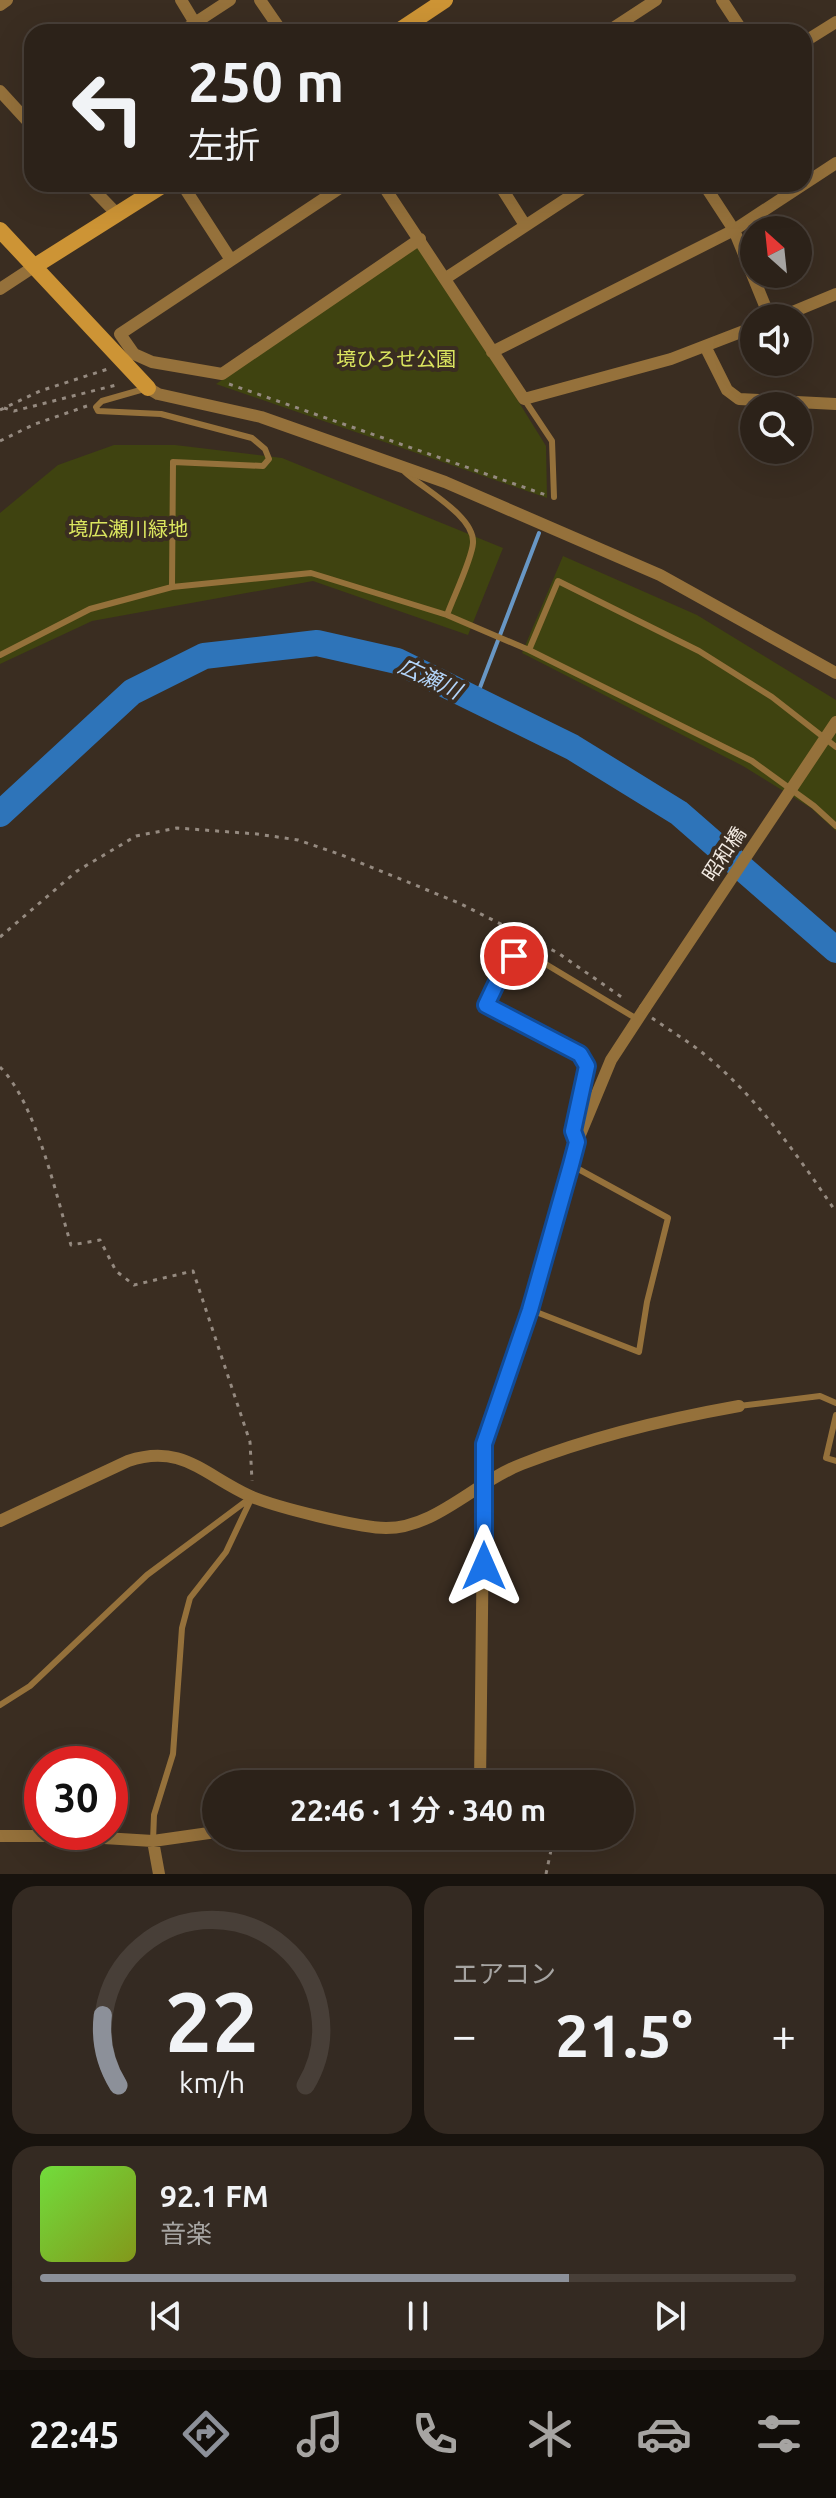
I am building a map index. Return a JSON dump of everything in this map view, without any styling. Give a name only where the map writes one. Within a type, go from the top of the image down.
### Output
[{"type":"street","points":[[0,5],[7,0]]},
{"type":"street","points":[[181,0],[195,23],[230,0]]},
{"type":"street","points":[[260,0],[276,24]]},
{"type":"street","points":[[410,24],[445,0]]},
{"type":"street","points":[[619,24],[656,0]]},
{"type":"street","points":[[722,0],[738,24]]},
{"type":"street","points":[[812,37],[836,22]]},
{"type":"street","points":[[0,91],[24,117]]},
{"type":"street","points":[[812,179],[836,163]]},
{"type":"street","points":[[96,192],[117,214]]},
{"type":"street","points":[[0,289],[152,192]]},
{"type":"street","points":[[187,192],[231,260]]},
{"type":"street","points":[[334,192],[120,334],[134,354],[152,362],[222,374],[420,239]]},
{"type":"street","points":[[388,192],[524,399],[671,359],[740,332]]},
{"type":"street","points":[[504,192],[525,225]]},
{"type":"street","points":[[446,278],[577,192]]},
{"type":"street","points":[[709,192],[734,230],[764,304]]},
{"type":"street","points":[[492,352],[734,230],[792,192]]},
{"type":"street","points":[[0,230],[144,384],[158,394],[261,417],[396,464],[660,575],[836,673]]},
{"type":"street","points":[[812,304],[836,294]]},
{"type":"street","points":[[705,346],[727,390],[739,399],[836,404]]},
{"type":"street","name":"昭和橋","points":[[480,1770],[484,1444],[530,1310],[577,1142],[611,1060],[836,722]]},
{"type":"street","points":[[0,1521],[148,1454],[178,1457],[252,1497],[370,1526],[398,1528],[431,1518],[484,1482],[523,1463],[596,1440],[739,1406]]},
{"type":"street","points":[[0,1836],[153,1841],[202,1834]]},
{"type":"street","points":[[153,1841],[159,1874]]},
{"type":"lane","points":[[144,384],[102,401],[96,407],[98,411],[161,414],[252,438],[265,449],[269,459],[263,466],[173,462],[172,587]]},
{"type":"lane","points":[[524,399],[552,441],[554,497]]},
{"type":"lane","points":[[396,464],[418,485],[458,513],[470,528],[473,543],[447,615]]},
{"type":"lane","points":[[0,655],[90,609],[172,587],[311,573],[447,615],[529,650],[752,761],[836,826]]},
{"type":"lane","points":[[529,650],[558,581],[699,651],[772,697],[836,747]]},
{"type":"lane","points":[[577,1142],[573,1131],[587,1066],[584,1058],[486,1005],[488,999],[507,961],[523,954],[641,1012]]},
{"type":"lane","points":[[530,1310],[639,1352],[647,1302],[668,1218],[571,1165]]},
{"type":"lane","points":[[739,1406],[820,1396],[836,1403]]},
{"type":"lane","points":[[836,1415],[826,1458],[836,1461]]},
{"type":"lane","points":[[0,1705],[30,1686],[147,1575],[252,1497]]},
{"type":"lane","points":[[153,1841],[154,1815],[173,1754],[182,1628],[190,1598],[226,1552],[252,1497]]},
{"type":"path","points":[[4,408],[14,411],[144,384]]},
{"type":"path","points":[[0,441],[35,424],[102,401]]},
{"type":"path","points":[[0,937],[77,871],[136,836],[177,828],[298,840],[459,903],[558,953],[703,1053],[734,1082],[803,1163],[836,1212]]},
{"type":"path","points":[[0,1067],[13,1080],[37,1136],[71,1245],[100,1240],[116,1271],[134,1285],[193,1271],[250,1442],[252,1497]]},
{"type":"path","points":[[546,1874],[551,1850]]},
{"type":"green space","name":"境ひろせ公園","points":[[420,243],[546,446],[547,498],[216,384]]},
{"type":"green space","name":"境広瀬川緑地","points":[[114,445],[175,445],[282,458],[503,548],[468,635],[313,581],[92,621],[0,664],[0,513],[58,465]]},
{"type":"green space","points":[[563,556],[697,615],[836,700],[836,831],[811,808],[743,766],[522,653]]},
{"type":"waterway","points":[[476,698],[539,533]]},
{"type":"waterway","name":"広瀬川","points":[[0,814],[132,692],[204,656],[317,643],[397,661],[572,747],[679,813],[836,950]]},
{"type":"route","points":[[484,1566],[484,1444],[530,1310],[571,1165],[577,1142],[573,1131],[587,1066],[580,1054],[486,1005],[507,961],[514,956]]}]
